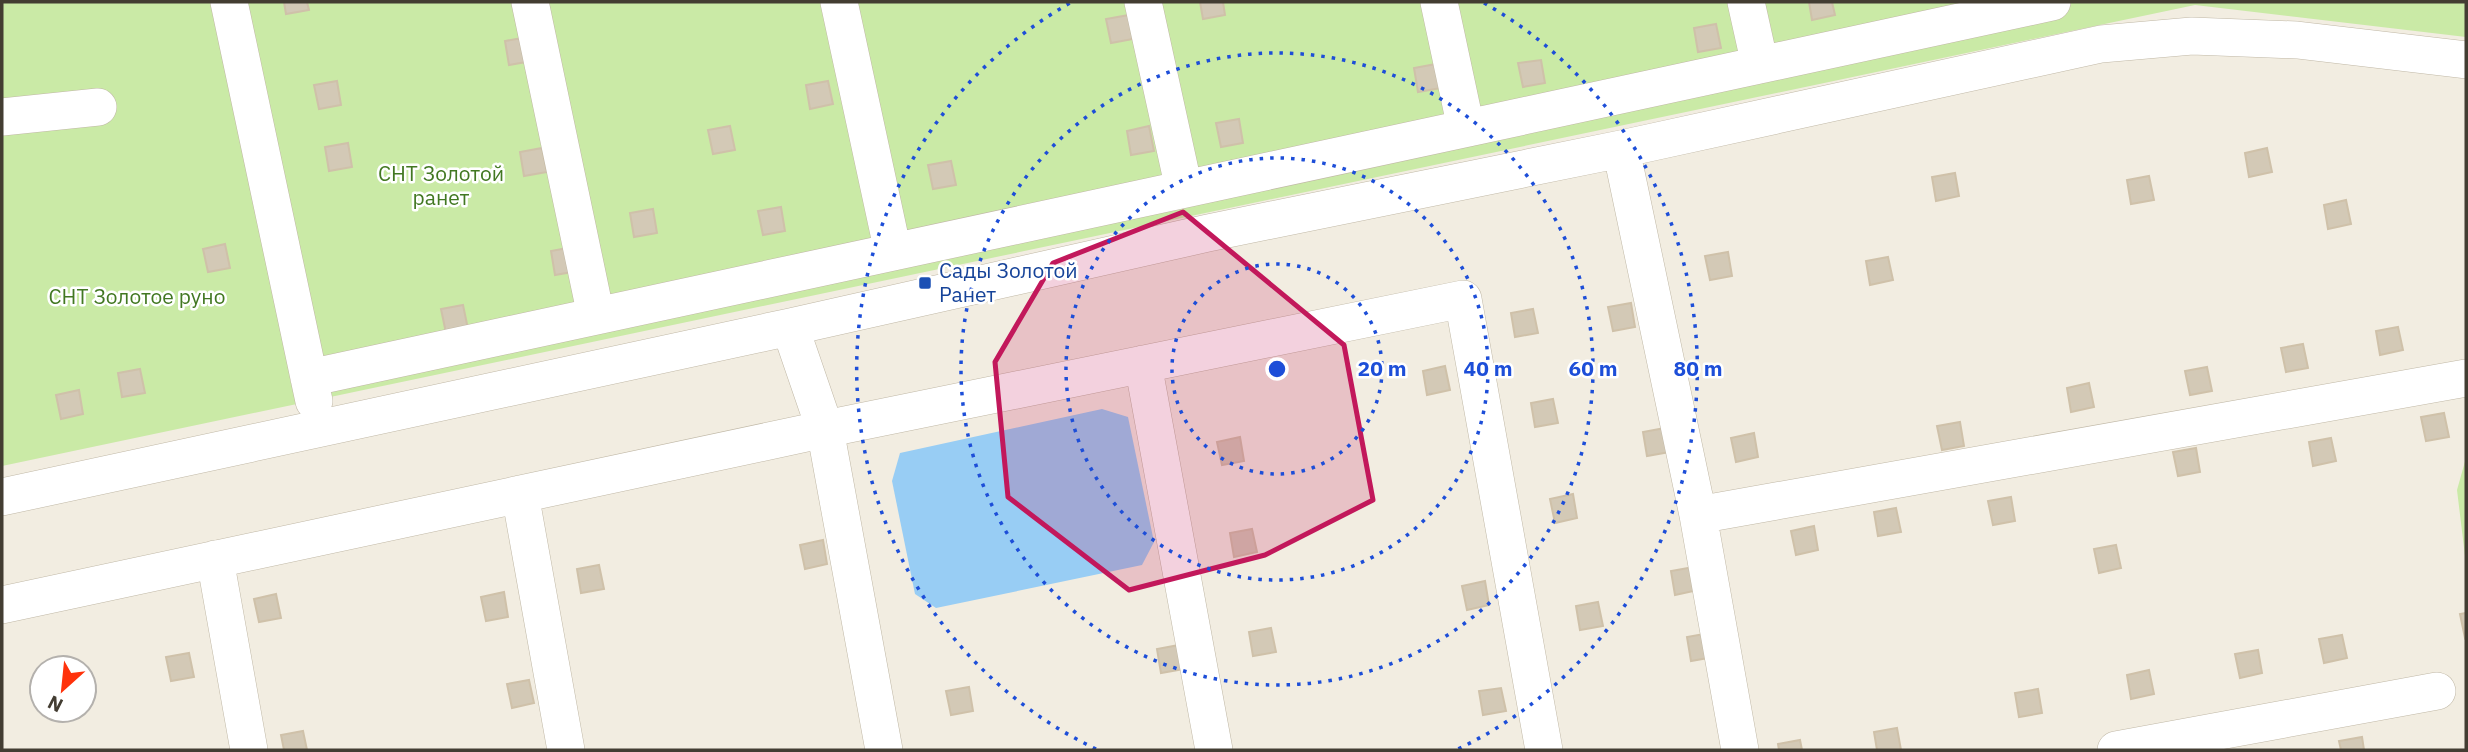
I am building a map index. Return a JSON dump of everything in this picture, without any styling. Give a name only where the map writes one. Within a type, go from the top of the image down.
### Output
[{"type":"street","points":[[229,2],[320,429]]},
{"type":"street","points":[[530,2],[596,316]]},
{"type":"street","points":[[839,2],[893,251]]},
{"type":"street","points":[[1143,2],[1184,189]]},
{"type":"street","points":[[1439,2],[1466,128]]},
{"type":"street","points":[[1746,2],[1760,65]]},
{"type":"street","points":[[309,378],[2052,2]]},
{"type":"street","points":[[2,497],[790,327],[1208,233],[1621,149],[2101,44],[2192,36],[2297,40],[2466,60]]},
{"type":"street","points":[[2,117],[98,107]]},
{"type":"street","points":[[1621,149],[1698,515],[1740,750]]},
{"type":"street","points":[[2,605],[825,429],[1463,299],[1544,750]]},
{"type":"street","points":[[790,327],[825,429],[884,750]]},
{"type":"street","points":[[1143,365],[1214,750]]},
{"type":"street","points":[[1698,515],[2466,377]]},
{"type":"street","points":[[520,494],[566,750]]},
{"type":"street","points":[[215,559],[248,750]]},
{"type":"street","points":[[2116,750],[2437,691]]},
{"type":"highlighted area","points":[[1183,212],[1344,345],[1373,500],[1265,555],[1129,590],[1008,497],[995,362],[1053,263]]},
{"type":"green space","name":"СНТ Золотой ранет","points":[[2,2],[2466,2],[2466,37],[2195,5],[2,466]]},
{"type":"green space","points":[[2466,458],[2466,564],[2457,490]]},
{"type":"water","points":[[1102,409],[1128,417],[1154,542],[1142,565],[936,608],[915,594],[892,481],[900,453]]},
{"type":"building","points":[[284,2],[307,2],[309,10],[286,14]]},
{"type":"building","points":[[1200,2],[1223,2],[1225,15],[1203,19]]},
{"type":"building","points":[[1809,2],[1832,2],[1835,15],[1812,20]]},
{"type":"building","points":[[1129,15],[1133,39],[1111,43],[1106,19]]},
{"type":"building","points":[[1716,24],[1721,48],[1698,52],[1694,28]]},
{"type":"building","points":[[528,37],[532,61],[509,65],[505,41]]},
{"type":"building","points":[[1541,60],[1545,83],[1523,87],[1518,63]]},
{"type":"building","points":[[1436,64],[1441,88],[1418,92],[1414,68]]},
{"type":"building","points":[[337,81],[341,105],[319,109],[314,85]]},
{"type":"building","points":[[828,81],[833,104],[810,109],[806,85]]},
{"type":"building","points":[[1239,119],[1243,143],[1221,147],[1216,123]]},
{"type":"building","points":[[730,126],[735,150],[713,154],[708,130]]},
{"type":"building","points":[[1149,126],[1154,151],[1131,155],[1127,131]]},
{"type":"building","points":[[348,143],[352,167],[329,171],[325,147]]},
{"type":"building","points":[[542,148],[547,172],[524,176],[520,152]]},
{"type":"building","points":[[2267,148],[2272,172],[2249,177],[2245,153]]},
{"type":"building","points":[[951,161],[956,185],[933,189],[928,165]]},
{"type":"building","points":[[1955,173],[1959,196],[1936,201],[1932,177]]},
{"type":"building","points":[[2149,176],[2154,200],[2131,204],[2127,180]]},
{"type":"building","points":[[2346,200],[2351,224],[2328,229],[2324,205]]},
{"type":"building","points":[[781,207],[785,231],[763,235],[758,211]]},
{"type":"building","points":[[653,209],[657,233],[634,237],[630,213]]},
{"type":"building","points":[[225,244],[230,268],[208,272],[203,249]]},
{"type":"building","points":[[573,247],[578,271],[555,275],[551,251]]},
{"type":"building","points":[[1728,252],[1732,276],[1710,280],[1705,256]]},
{"type":"building","points":[[1888,257],[1893,280],[1870,285],[1866,261]]},
{"type":"building","points":[[1631,303],[1635,327],[1613,331],[1608,307]]},
{"type":"building","points":[[463,305],[468,329],[446,333],[441,309]]},
{"type":"building","points":[[1533,309],[1538,333],[1515,337],[1511,313]]},
{"type":"building","points":[[2398,327],[2403,350],[2380,355],[2376,331]]},
{"type":"building","points":[[2303,344],[2308,368],[2286,372],[2281,348]]},
{"type":"building","points":[[1445,366],[1450,390],[1427,395],[1423,371]]},
{"type":"building","points":[[2207,367],[2212,391],[2190,395],[2185,371]]},
{"type":"building","points":[[140,369],[145,393],[122,397],[118,373]]},
{"type":"building","points":[[2089,383],[2094,407],[2071,412],[2067,388]]},
{"type":"building","points":[[79,390],[83,414],[61,419],[56,395]]},
{"type":"building","points":[[1553,399],[1558,423],[1535,427],[1531,403]]},
{"type":"building","points":[[2444,413],[2449,437],[2426,441],[2421,417]]},
{"type":"building","points":[[1960,422],[1964,446],[1942,450],[1937,426]]},
{"type":"building","points":[[1665,428],[1670,452],[1647,456],[1643,432]]},
{"type":"building","points":[[1754,433],[1758,457],[1736,462],[1731,438]]},
{"type":"building","points":[[1240,437],[1244,461],[1222,465],[1217,442]]},
{"type":"building","points":[[2331,438],[2336,461],[2313,466],[2309,442]]},
{"type":"building","points":[[2196,448],[2200,472],[2178,476],[2173,452]]},
{"type":"building","points":[[1573,494],[1577,518],[1555,523],[1550,499]]},
{"type":"building","points":[[2011,497],[2015,521],[1993,525],[1988,501]]},
{"type":"building","points":[[1896,508],[1901,532],[1878,536],[1874,512]]},
{"type":"building","points":[[1814,526],[1818,550],[1796,555],[1791,531]]},
{"type":"building","points":[[1252,529],[1257,552],[1234,557],[1230,533]]},
{"type":"building","points":[[823,540],[827,564],[805,569],[800,545]]},
{"type":"building","points":[[2116,545],[2121,568],[2099,573],[2094,549]]},
{"type":"building","points":[[599,565],[604,589],[581,593],[577,569]]},
{"type":"building","points":[[1694,567],[1698,590],[1675,595],[1671,571]]},
{"type":"building","points":[[1485,581],[1489,605],[1467,610],[1462,586]]},
{"type":"building","points":[[504,592],[508,617],[486,621],[481,597]]},
{"type":"building","points":[[276,594],[281,618],[259,622],[254,599]]},
{"type":"building","points":[[1598,602],[1603,626],[1580,630],[1576,606]]},
{"type":"building","points":[[2466,613],[2466,637],[2465,638],[2460,614]]},
{"type":"building","points":[[1271,628],[1276,652],[1253,656],[1249,632]]},
{"type":"building","points":[[1710,633],[1714,657],[1691,661],[1687,637]]},
{"type":"building","points":[[2342,635],[2347,658],[2324,663],[2319,639]]},
{"type":"building","points":[[1179,645],[1184,669],[1161,673],[1157,649]]},
{"type":"building","points":[[2258,650],[2262,673],[2240,678],[2235,654]]},
{"type":"building","points":[[189,653],[194,677],[171,681],[166,657]]},
{"type":"building","points":[[2149,670],[2154,694],[2131,699],[2127,675]]},
{"type":"building","points":[[529,680],[534,703],[512,708],[507,684]]},
{"type":"building","points":[[969,687],[973,711],[951,715],[946,691]]},
{"type":"building","points":[[1501,688],[1506,711],[1483,715],[1479,691]]},
{"type":"building","points":[[2038,689],[2042,713],[2019,717],[2015,693]]},
{"type":"building","points":[[1897,728],[1901,750],[1877,750],[1874,732]]},
{"type":"building","points":[[303,731],[307,750],[284,750],[281,735]]},
{"type":"building","points":[[2362,737],[2364,750],[2341,750],[2339,741]]},
{"type":"building","points":[[1800,740],[1802,750],[1779,750],[1778,744]]},
{"type":"place","name":"Сады Золотой Ранет","points":[[925,283]]},
{"type":"park label","name":"СНТ Золотое руно","points":[[137,297]]}]
